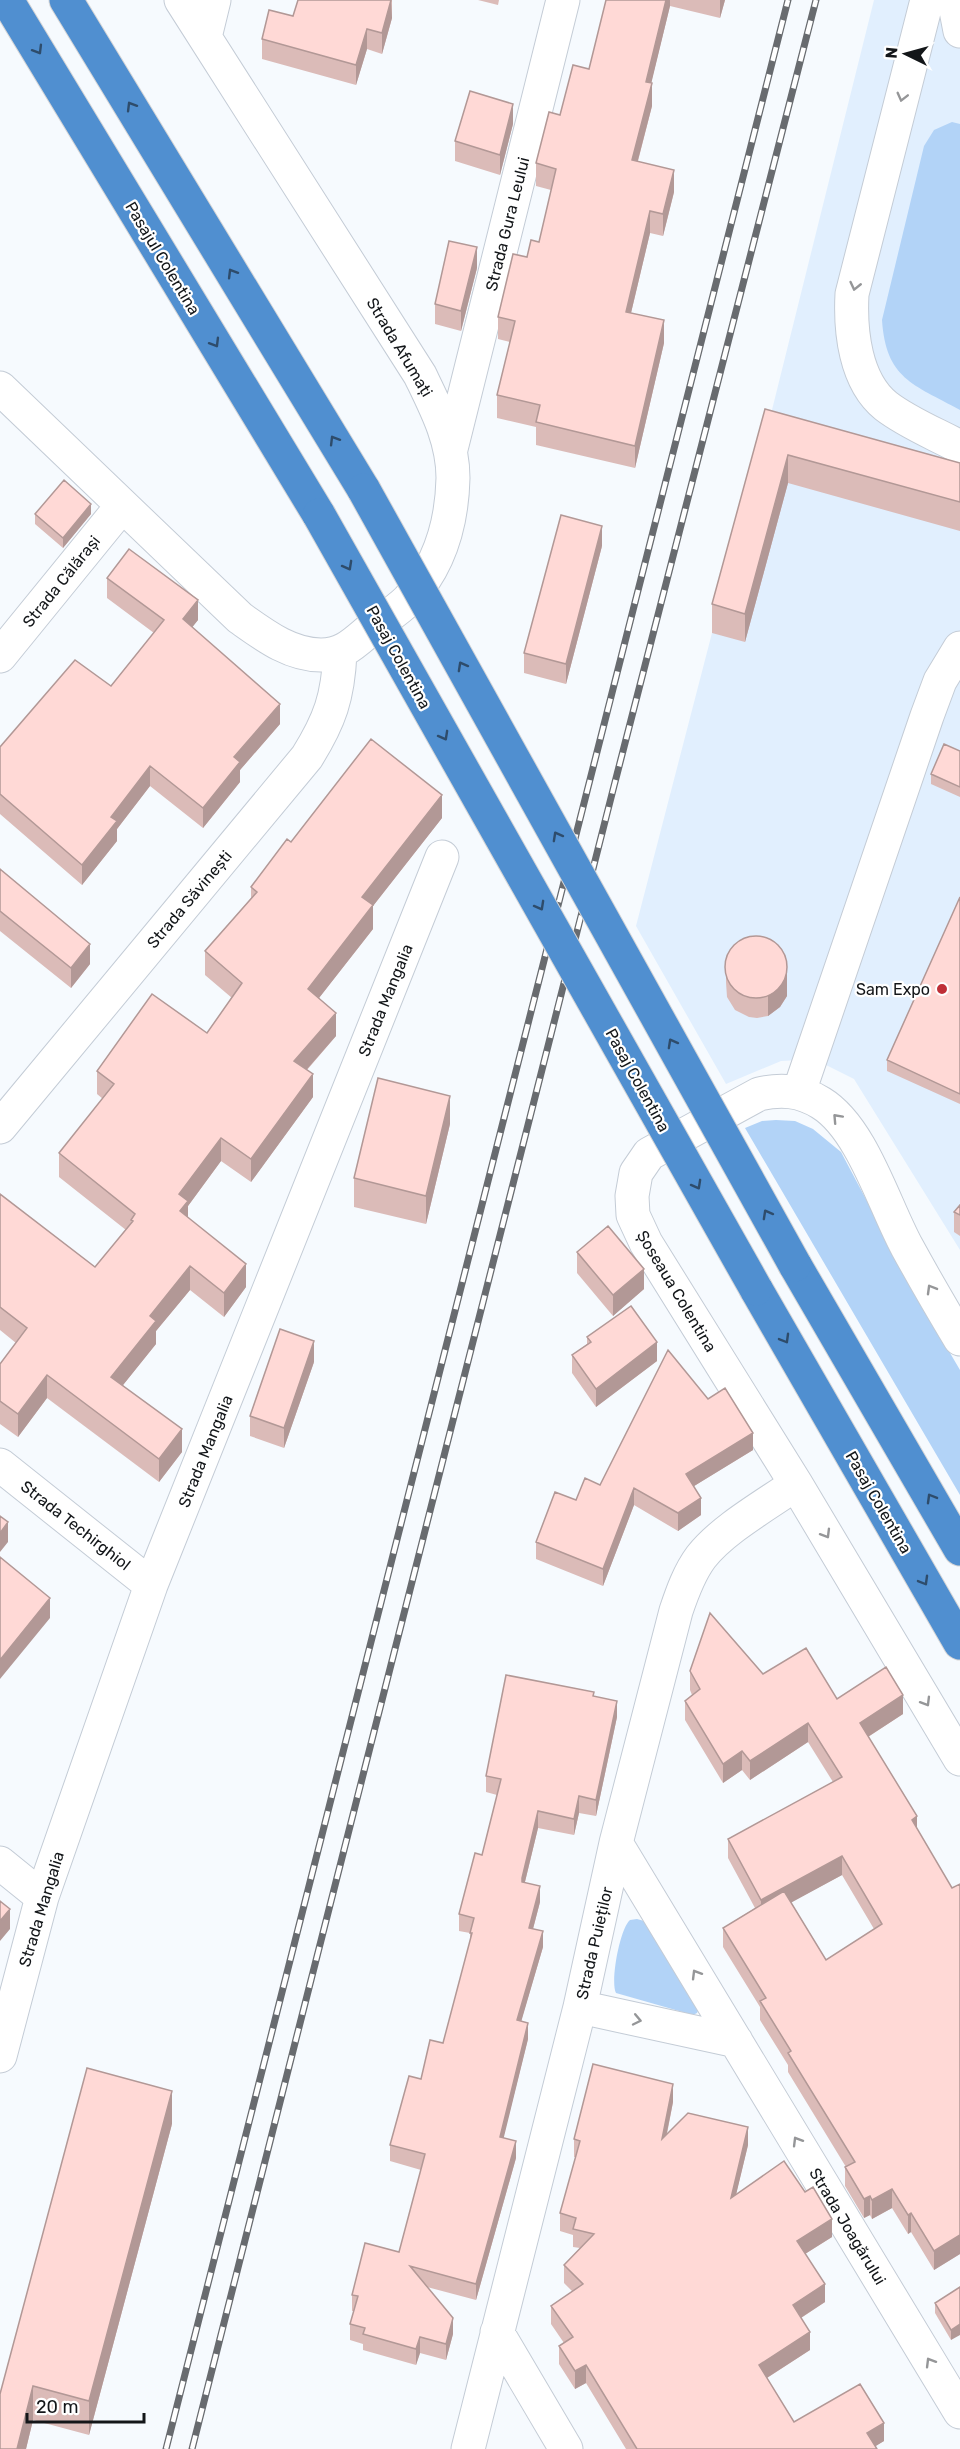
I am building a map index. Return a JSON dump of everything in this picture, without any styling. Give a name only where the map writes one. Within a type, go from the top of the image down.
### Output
[{"type":"highway","name":"Pasajul Colentina","points":[[7,0],[319,515]]},
{"type":"highway","points":[[66,0],[364,490],[795,1265],[960,1549]]},
{"type":"highway","name":"Pasaj Colentina","points":[[319,515],[756,1289],[960,1643]]},
{"type":"street","name":"Strada Afumați","points":[[181,0],[420,375],[440,417],[451,449],[453,478],[450,513],[443,543],[430,572],[407,601],[340,653]]},
{"type":"street","points":[[205,37],[214,0]]},
{"type":"street","name":"Strada Gura Leului","points":[[451,449],[563,0]]},
{"type":"street","points":[[927,0],[852,294],[850,323],[855,352],[868,383],[885,405],[960,447]]},
{"type":"street","points":[[954,0],[960,31]]},
{"type":"street","points":[[0,388],[240,618],[263,635],[295,652],[320,655],[340,653]]},
{"type":"street","name":"Strada Călărași","points":[[0,656],[123,506]]},
{"type":"street","points":[[799,1092],[927,716],[940,681],[960,648]]},
{"type":"street","name":"Strada Săvinești","points":[[0,1127],[307,757],[324,730],[332,711],[339,680],[340,653]]},
{"type":"street","name":"Strada Mangalia","points":[[0,2056],[42,1897],[151,1585],[442,857]]},
{"type":"street","name":"Șoseaua Colentina","points":[[960,1339],[906,1246],[857,1143],[822,1103],[799,1092],[778,1090],[759,1094],[649,1154],[636,1173],[632,1196],[633,1215],[646,1243],[796,1484],[960,1759]]},
{"type":"street","name":"Strada Techirghiol","points":[[0,1465],[151,1585]]},
{"type":"street","name":"Strada Puieților","points":[[468,2449],[580,2007],[616,1843],[676,1611],[686,1582],[702,1557],[725,1534],[796,1484]]},
{"type":"street","name":"Strada Joagărului","points":[[616,1843],[960,2412]]},
{"type":"street","points":[[0,1863],[42,1897]]},
{"type":"street","points":[[580,2007],[736,2041]]},
{"type":"street","points":[[497,2332],[566,2449]]},
{"type":"shaded area","points":[[874,0],[960,0],[960,1250],[854,1079],[826,1065],[800,1060],[781,1061],[726,1084],[636,926],[765,438]]},
{"type":"shaded area","points":[[952,122],[960,124],[960,410],[916,386],[896,368],[889,355],[882,320],[924,146],[934,130]]},
{"type":"shaded area","points":[[762,1121],[795,1121],[813,1129],[841,1152],[923,1307],[960,1370],[960,1495],[745,1128]]},
{"type":"shaded area","points":[[630,1920],[644,1921],[699,2009],[697,2013],[693,2015],[616,1993],[615,1967],[623,1933]]},
{"type":"building","points":[[298,0],[391,0],[382,33],[367,29],[356,65],[262,39],[269,10],[293,16]]},
{"type":"building","points":[[606,0],[666,0],[646,82],[652,83],[632,160],[674,170],[663,214],[650,211],[626,312],[664,320],[635,446],[536,422],[540,405],[497,395],[515,321],[498,317],[513,254],[527,257],[531,240],[539,242],[556,169],[536,163],[549,112],[560,115],[573,65],[589,69]]},
{"type":"building","points":[[470,91],[513,104],[500,155],[455,141]]},
{"type":"building","points":[[449,241],[477,247],[461,311],[435,304]]},
{"type":"building","points":[[765,409],[960,463],[960,502],[788,455],[745,614],[712,604]]},
{"type":"building","points":[[64,480],[91,504],[63,538],[35,514]]},
{"type":"building","points":[[561,515],[602,526],[566,664],[524,653]]},
{"type":"building","points":[[129,549],[198,600],[183,619],[280,704],[234,757],[240,762],[203,808],[150,766],[111,817],[117,821],[82,865],[0,794],[0,747],[75,660],[111,686],[164,620],[107,578]]},
{"type":"building","points":[[371,739],[442,795],[362,897],[373,905],[308,989],[336,1013],[294,1061],[313,1074],[251,1159],[221,1138],[179,1194],[188,1201],[180,1211],[246,1264],[224,1293],[190,1266],[150,1316],[156,1321],[111,1377],[182,1429],[159,1459],[47,1375],[18,1414],[0,1401],[0,1364],[27,1328],[0,1307],[0,1194],[95,1267],[133,1221],[131,1220],[135,1214],[59,1153],[114,1084],[97,1071],[152,994],[207,1033],[242,983],[205,951],[257,892],[251,887],[287,839],[291,842]]},
{"type":"building","points":[[944,744],[960,751],[960,787],[931,774]]},
{"type":"building","points":[[0,869],[90,944],[71,968],[0,911]]},
{"type":"building","name":"Sam Expo","points":[[960,897],[960,1094],[887,1060]]},
{"type":"building","points":[[756,936],[773,941],[778,945],[782,950],[787,967],[782,984],[778,989],[773,993],[756,998],[739,993],[734,989],[730,984],[725,967],[730,950],[734,945],[739,941]]},
{"type":"building","points":[[378,1078],[450,1096],[426,1196],[354,1178]]},
{"type":"building","points":[[960,1205],[960,1215],[954,1212]]},
{"type":"building","points":[[608,1226],[644,1269],[613,1295],[577,1252]]},
{"type":"building","points":[[631,1306],[657,1342],[596,1389],[572,1355],[591,1342],[587,1337]]},
{"type":"building","points":[[280,1329],[314,1341],[284,1428],[250,1416]]},
{"type":"building","points":[[668,1350],[708,1399],[725,1388],[753,1433],[686,1474],[701,1498],[678,1513],[634,1488],[603,1569],[536,1542],[555,1492],[576,1500],[585,1478],[600,1485]]},
{"type":"building","points":[[0,1516],[8,1522],[0,1533]]},
{"type":"building","points":[[0,1557],[50,1598],[0,1660]]},
{"type":"building","points":[[710,1613],[763,1674],[806,1648],[837,1699],[886,1667],[903,1695],[860,1723],[917,1816],[912,1820],[952,1888],[960,1884],[960,2235],[934,2251],[911,2213],[908,2215],[892,2189],[872,2200],[870,2196],[864,2199],[845,2167],[855,2162],[788,2053],[791,2051],[760,2001],[766,1998],[723,1928],[784,1891],[826,1960],[882,1924],[842,1856],[761,1900],[728,1839],[842,1777],[808,1723],[750,1761],[742,1751],[723,1764],[685,1701],[700,1689],[690,1671]]},
{"type":"building","points":[[506,1675],[594,1692],[593,1696],[617,1701],[596,1800],[579,1796],[574,1819],[538,1811],[522,1882],[540,1886],[529,1928],[543,1931],[517,2020],[528,2023],[500,2137],[516,2141],[476,2284],[410,2266],[453,2318],[446,2344],[420,2337],[416,2349],[363,2334],[365,2328],[350,2324],[358,2296],[352,2295],[365,2243],[399,2252],[425,2154],[390,2145],[409,2076],[421,2079],[430,2040],[443,2043],[472,1933],[470,1933],[474,1918],[459,1914],[475,1853],[482,1855],[501,1779],[486,1776]]},
{"type":"building","points":[[0,1901],[10,1909],[0,1921]]},
{"type":"building","points":[[593,2064],[673,2084],[662,2139],[688,2113],[748,2127],[731,2198],[784,2161],[805,2192],[813,2187],[832,2219],[797,2241],[825,2284],[793,2305],[810,2332],[759,2365],[794,2422],[860,2384],[884,2423],[867,2433],[877,2449],[637,2449],[586,2365],[575,2371],[559,2346],[573,2337],[551,2306],[583,2284],[564,2265],[594,2234],[573,2229],[576,2218],[560,2213],[580,2141],[574,2139]]},
{"type":"building","points":[[87,2068],[172,2091],[89,2401],[33,2386],[17,2449],[0,2449],[0,2394]]},
{"type":"building","points":[[960,2287],[960,2324],[951,2330],[935,2303]]},
{"type":"railway","points":[[166,2449],[788,0]]},
{"type":"railway","points":[[192,2449],[816,0]]},
{"type":"place","name":"Sam Expo","points":[[942,989]]}]
